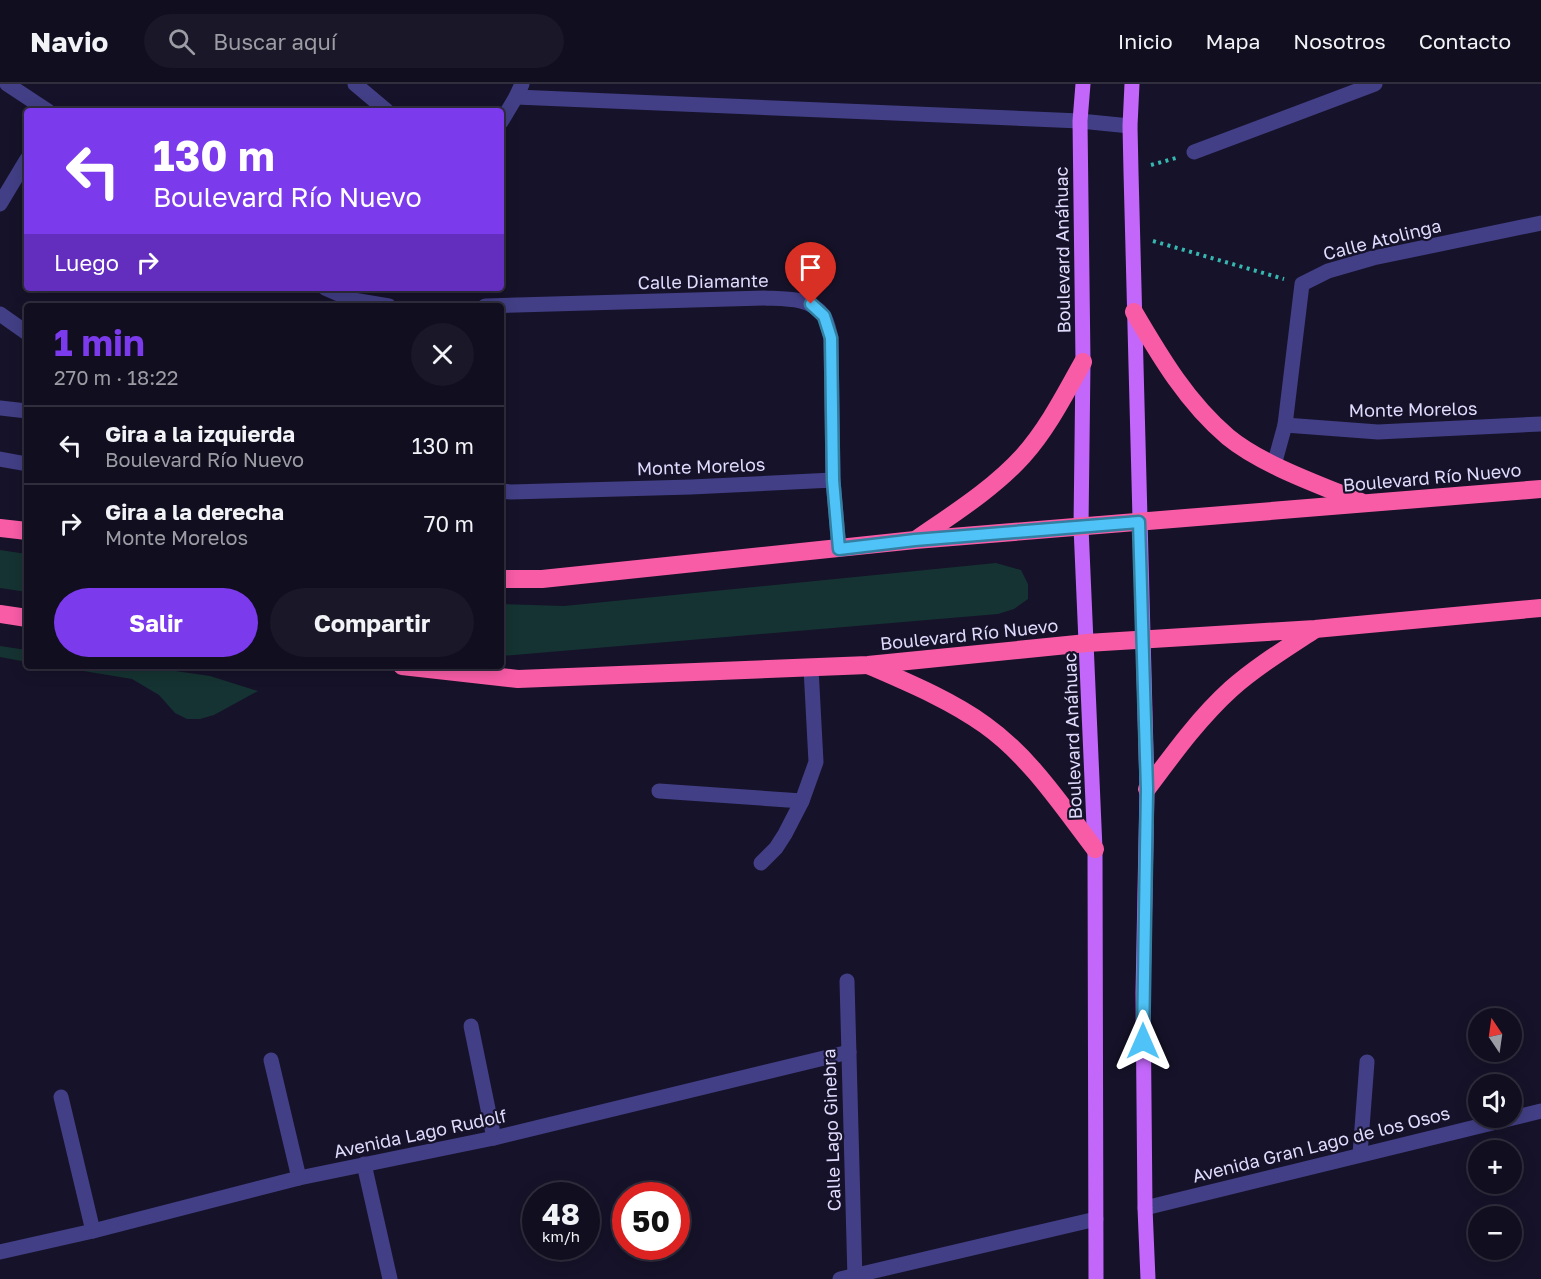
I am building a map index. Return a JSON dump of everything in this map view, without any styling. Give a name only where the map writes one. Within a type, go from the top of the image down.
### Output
[{"type":"highway","points":[[1134,312],[1166,367],[1192,401],[1230,438],[1274,465],[1362,503]]},
{"type":"highway","points":[[915,540],[969,503],[1023,456],[1058,407],[1083,362]]},
{"type":"highway","name":"Boulevard Río Nuevo","points":[[504,579],[542,579],[915,540],[1541,489]]},
{"type":"highway","points":[[0,528],[24,531]]},
{"type":"highway","name":"Boulevard Río Nuevo","points":[[429,669],[518,679],[868,665],[1087,643],[1315,628],[1541,608]]},
{"type":"highway","points":[[0,614],[24,618]]},
{"type":"highway","points":[[1147,789],[1198,722],[1230,690],[1263,663],[1315,628]]},
{"type":"highway","points":[[868,665],[938,697],[985,725],[1022,757],[1053,793],[1095,849]]},
{"type":"main road","name":"Boulevard Anáhuac","points":[[1083,84],[1080,121],[1083,362],[1081,527],[1095,849],[1096,1279]]},
{"type":"main road","points":[[1132,84],[1130,126],[1132,236],[1147,789],[1143,993],[1148,1279]]},
{"type":"street","points":[[6,84],[43,108]]},
{"type":"street","points":[[355,84],[383,108]]},
{"type":"street","points":[[1194,152],[1375,84]]},
{"type":"street","points":[[504,117],[519,91],[1080,121],[1130,126]]},
{"type":"street","points":[[0,204],[24,164]]},
{"type":"street","name":"Calle Atolinga","points":[[1302,284],[1328,271],[1373,258],[1541,223]]},
{"type":"street","points":[[1274,465],[1285,425],[1302,284]]},
{"type":"street","points":[[332,291],[353,300],[371,303]]},
{"type":"street","name":"Calle Diamante","points":[[504,305],[764,298],[792,299],[811,304],[824,316],[831,338],[833,480]]},
{"type":"street","points":[[0,314],[24,331]]},
{"type":"street","points":[[0,408],[24,411]]},
{"type":"street","name":"Monte Morelos","points":[[1285,425],[1378,432],[1541,424]]},
{"type":"street","points":[[0,459],[24,463]]},
{"type":"street","points":[[833,480],[839,549]]},
{"type":"street","name":"Monte Morelos","points":[[504,491],[691,487],[833,480]]},
{"type":"street","points":[[761,863],[776,848],[802,801],[816,762],[811,668]]},
{"type":"street","points":[[659,791],[802,801]]},
{"type":"street","name":"Calle Lago Ginebra","points":[[847,981],[850,1278]]},
{"type":"street","points":[[471,1026],[494,1138]]},
{"type":"street","name":"Avenida Lago Rudolf","points":[[0,1252],[93,1231],[299,1178],[494,1138],[849,1052]]},
{"type":"street","points":[[271,1060],[299,1178]]},
{"type":"street","points":[[1360,1154],[1367,1062]]},
{"type":"street","points":[[61,1096],[93,1231]]},
{"type":"street","name":"Avenida Gran Lago de los Osos","points":[[1145,1208],[1541,1111]]},
{"type":"street","points":[[364,1164],[390,1279]]},
{"type":"street","points":[[850,1278],[1095,1219]]},
{"type":"path","points":[[1131,172],[1194,152]]},
{"type":"path","points":[[1132,236],[1302,284]]},
{"type":"green space","points":[[0,550],[24,554],[24,592],[0,588]]},
{"type":"green space","points":[[996,563],[1021,570],[1028,584],[1028,599],[1014,609],[998,614],[504,656],[504,604],[564,606]]},
{"type":"green space","points":[[0,646],[24,650],[24,661],[0,657]]},
{"type":"green space","points":[[71,669],[162,669],[210,676],[258,691],[214,715],[200,719],[187,719],[175,713],[159,695],[132,679]]},
{"type":"route","points":[[811,304],[824,316],[831,338],[833,480],[839,549],[915,540],[1139,522],[1147,789],[1143,1041]]}]
